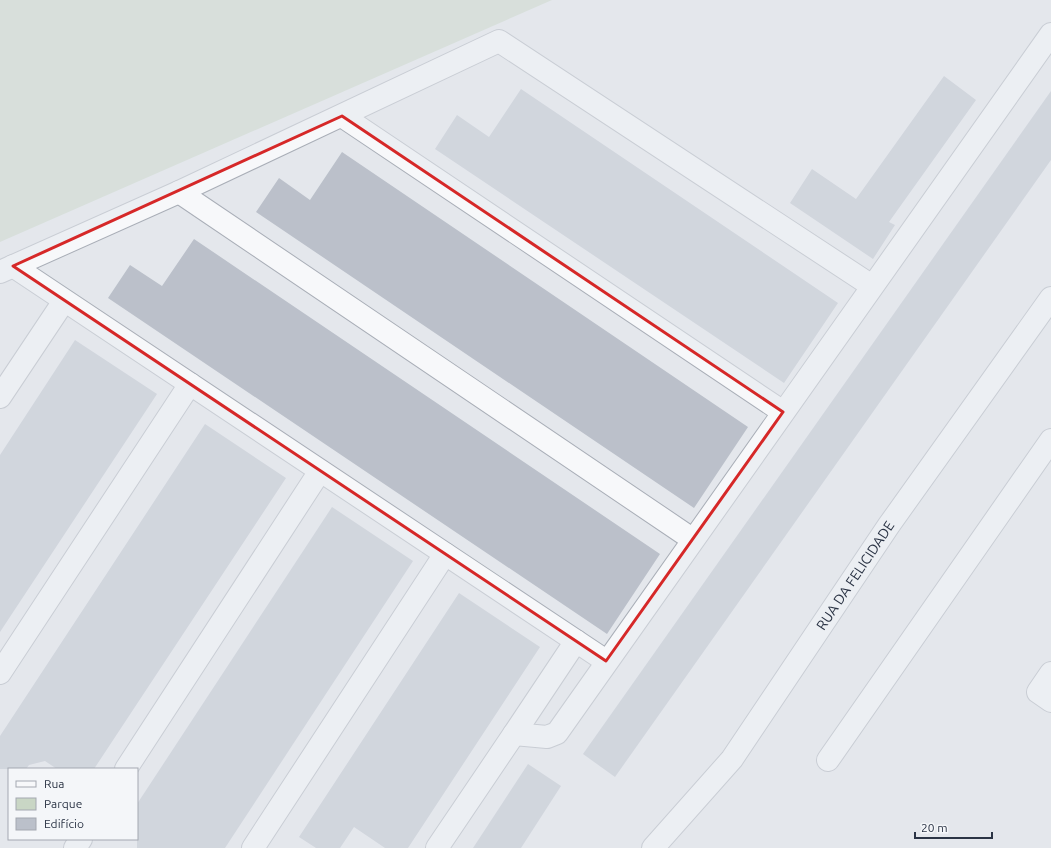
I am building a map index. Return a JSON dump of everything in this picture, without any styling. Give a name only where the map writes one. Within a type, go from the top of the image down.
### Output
[{"type":"street","points":[[514,734],[547,737],[557,733],[692,539],[1051,34]]},
{"type":"street","points":[[6,269],[179,192],[499,41],[872,286]]},
{"type":"street","points":[[342,116],[783,412]]},
{"type":"street","points":[[179,192],[692,539]]},
{"type":"street","points":[[6,269],[64,301],[606,661]]},
{"type":"street","name":"RUA DA FELICIDADE","points":[[653,848],[732,759],[889,525],[1051,298]]},
{"type":"street","points":[[0,397],[64,301]]},
{"type":"street","points":[[0,674],[190,384]]},
{"type":"street","points":[[828,760],[1051,440]]},
{"type":"street","points":[[127,768],[320,471]]},
{"type":"street","points":[[253,848],[444,554]]},
{"type":"street","points":[[437,848],[576,641]]},
{"type":"street","points":[[1051,673],[1038,692],[1051,701]]},
{"type":"highlighted area","points":[[342,116],[783,412],[606,661],[13,266]]},
{"type":"green space","points":[[0,0],[552,0],[0,242]]},
{"type":"building","points":[[944,76],[976,100],[889,222],[895,225],[873,259],[790,203],[812,169],[856,199]]},
{"type":"building","points":[[521,89],[838,303],[784,383],[435,149],[457,115],[489,137]]},
{"type":"building","points":[[1051,91],[1051,160],[615,777],[583,754]]},
{"type":"building","points":[[342,152],[748,427],[694,508],[256,212],[279,178],[310,200]]},
{"type":"building","points":[[194,239],[660,554],[607,634],[108,298],[130,265],[162,286]]},
{"type":"building","points":[[75,340],[157,394],[0,632],[0,455]]},
{"type":"building","points":[[205,424],[286,478],[95,768],[56,768],[45,761],[29,765],[27,768],[0,769],[0,736]]},
{"type":"building","points":[[332,507],[413,561],[225,848],[137,848],[138,802]]},
{"type":"building","points":[[459,593],[540,647],[408,848],[385,848],[354,827],[340,848],[316,848],[299,837]]},
{"type":"building","points":[[528,764],[561,786],[521,848],[473,848]]}]
